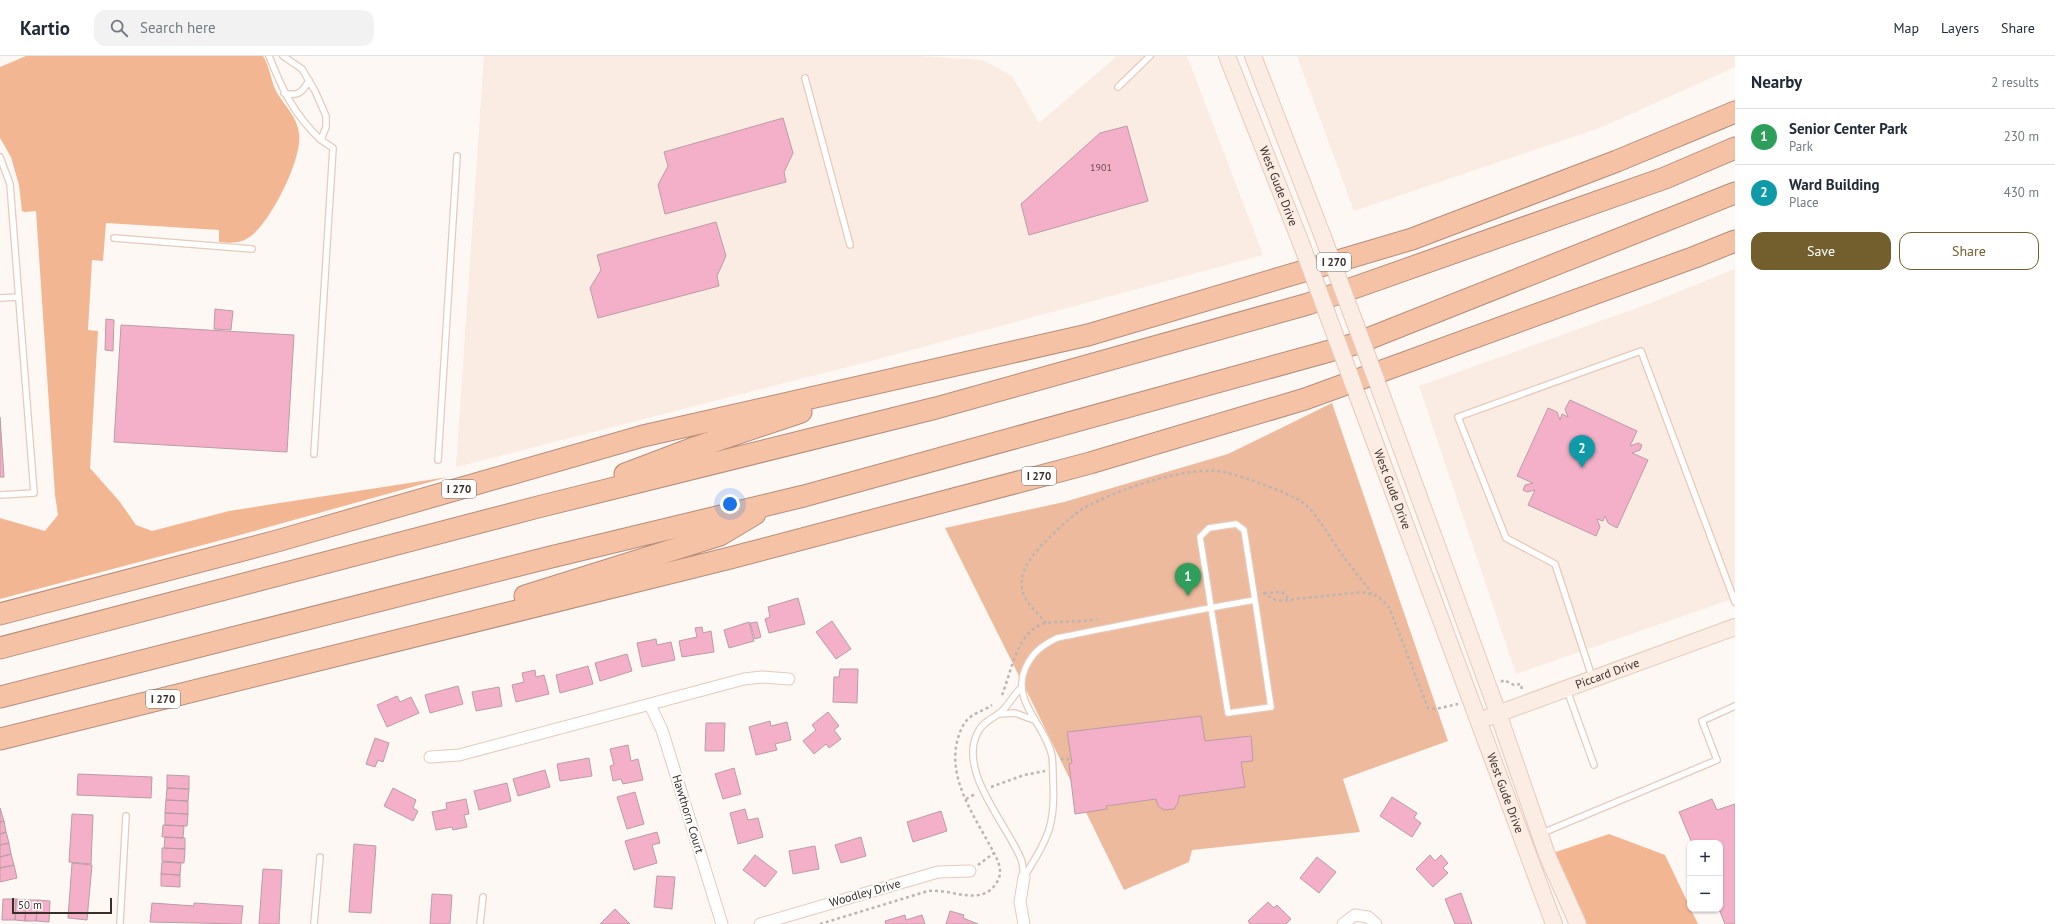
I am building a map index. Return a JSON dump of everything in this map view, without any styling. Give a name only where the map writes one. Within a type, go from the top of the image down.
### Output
[{"type":"highway","name":"I 270","points":[[0,614],[277,541],[643,436],[1088,335],[1412,239],[1617,161],[1735,112]]},
{"type":"highway","name":"I 270","points":[[0,648],[538,508],[936,408],[1308,304],[1665,178],[1735,148]]},
{"type":"highway","points":[[0,697],[551,557],[773,503],[1355,344],[1735,193]]},
{"type":"highway","name":"I 270","points":[[0,740],[730,558],[1090,463],[1305,399],[1695,257],[1735,241]]},
{"type":"highway","points":[[538,508],[691,449],[920,373]]},
{"type":"highway","points":[[326,659],[720,535],[773,503]]},
{"type":"main road","name":"West Gude Drive","points":[[1227,56],[1301,243],[1480,721],[1554,924]]},
{"type":"main road","name":"West Gude Drive","points":[[1253,56],[1377,382],[1498,713],[1540,834],[1578,924]]},
{"type":"main road","name":"Piccard Drive","points":[[1480,721],[1592,678],[1735,627]]},
{"type":"street","points":[[430,757],[459,755],[744,680],[762,677],[789,679]]},
{"type":"street","name":"Hawthorn Court","points":[[650,705],[662,730],[722,924]]},
{"type":"street","name":"Woodley Drive","points":[[760,924],[938,872],[970,871]]},
{"type":"street","points":[[1024,877],[1020,902],[1024,924]]},
{"type":"street","points":[[1343,924],[1355,915],[1368,917],[1376,924]]},
{"type":"lane","points":[[269,56],[284,93],[306,126],[321,140],[333,148],[314,454]]},
{"type":"lane","points":[[283,56],[302,69],[309,80],[326,116],[326,127],[321,140]]},
{"type":"lane","points":[[1118,87],[1150,56]]},
{"type":"lane","points":[[805,78],[850,245]]},
{"type":"lane","points":[[284,93],[298,94],[303,92],[309,80]]},
{"type":"lane","points":[[438,460],[457,156]]},
{"type":"lane","points":[[0,157],[10,184],[34,494],[0,496]]},
{"type":"lane","points":[[114,238],[252,249]]},
{"type":"lane","points":[[0,298],[19,297]]},
{"type":"lane","points":[[1592,678],[1555,564],[1506,538],[1458,417],[1641,351],[1735,602]]},
{"type":"lane","points":[[1236,524],[1244,530],[1256,600],[1271,708],[1228,713],[1200,537],[1209,528],[1236,524]]},
{"type":"lane","points":[[1024,877],[1042,848],[1052,825],[1054,800],[1052,756],[1047,740],[1025,702],[1020,689],[1021,677],[1030,657],[1042,646],[1056,638],[1256,600]]},
{"type":"lane","points":[[1566,688],[1594,765]]},
{"type":"lane","points":[[1020,689],[1003,710],[978,730],[974,742],[972,759],[977,779],[1022,860],[1024,877]]},
{"type":"lane","points":[[1540,834],[1717,760],[1702,721],[1735,706]]},
{"type":"lane","points":[[997,714],[1015,714],[1028,717],[1036,722]]},
{"type":"lane","points":[[120,924],[126,816]]},
{"type":"lane","points":[[314,924],[320,857]]},
{"type":"lane","points":[[480,924],[483,897]]},
{"type":"path","points":[[1046,623],[1025,598],[1022,589],[1022,576],[1027,563],[1038,549],[1060,527],[1083,509],[1107,496],[1174,474],[1193,472],[1218,471],[1278,490],[1303,502],[1313,511],[1340,552],[1372,594]]},
{"type":"path","points":[[1255,594],[1282,592],[1291,601]]},
{"type":"path","points":[[1264,593],[1277,601],[1291,601],[1362,592],[1372,594],[1383,600],[1389,607],[1428,708],[1436,709],[1459,704]]},
{"type":"path","points":[[1000,701],[1012,663],[1021,642],[1034,629],[1046,623],[1070,623],[1104,618]]},
{"type":"path","points":[[1504,680],[1514,685],[1521,684]]},
{"type":"path","points":[[820,924],[928,891],[938,890],[972,897],[982,895],[989,892],[999,880],[1000,871],[994,853],[966,799],[958,780],[954,763],[960,732],[970,718],[995,704]]},
{"type":"path","points":[[966,799],[984,790],[1024,775],[1041,773],[1052,768],[1062,759],[1072,759]]},
{"type":"path","points":[[970,871],[994,853]]},
{"type":"shaded area","points":[[26,56],[263,56],[277,93],[298,127],[299,144],[291,173],[268,217],[247,239],[227,243],[219,242],[219,230],[106,223],[103,261],[92,260],[88,330],[98,331],[90,468],[120,502],[136,525],[152,531],[229,511],[448,477],[229,538],[0,599],[0,518],[45,531],[58,515],[55,495],[36,211],[22,211],[19,185],[11,157],[0,138],[0,67]]},
{"type":"shaded area","points":[[484,56],[918,56],[983,60],[1012,76],[1039,123],[1117,56],[1187,56],[1263,255],[867,362],[456,467]]},
{"type":"shaded area","points":[[1297,56],[1735,56],[1735,67],[1602,127],[1354,211]]},
{"type":"shaded area","points":[[1735,269],[1735,598],[1516,674],[1419,386],[1648,304]]},
{"type":"shaded area","points":[[1332,403],[1448,741],[1343,779],[1360,832],[1192,850],[1189,862],[1124,890],[945,528],[1064,502],[1228,454]]},
{"type":"shaded area","points":[[1609,834],[1665,855],[1687,901],[1687,912],[1692,912],[1698,924],[1578,924],[1547,855]]},
{"type":"building","points":[[783,118],[793,153],[784,172],[786,182],[665,214],[658,185],[668,166],[664,152]]},
{"type":"building","points":[[1127,126],[1148,201],[1029,235],[1021,204],[1100,133]]},
{"type":"building","points":[[716,222],[726,256],[717,276],[719,286],[598,318],[590,288],[601,270],[597,255]]},
{"type":"building","points":[[215,309],[233,311],[231,330],[214,329]]},
{"type":"building","points":[[106,319],[114,320],[113,351],[105,350]]},
{"type":"building","points":[[121,325],[294,335],[287,452],[114,442]]},
{"type":"building","points":[[1570,400],[1637,431],[1630,446],[1638,443],[1642,445],[1640,450],[1632,453],[1648,460],[1617,528],[1608,523],[1605,516],[1603,521],[1597,519],[1600,527],[1596,536],[1528,505],[1535,490],[1527,492],[1523,490],[1525,485],[1533,483],[1517,476],[1548,408],[1557,412],[1560,420],[1562,414],[1568,417],[1565,409]]},
{"type":"building","points":[[0,417],[4,477],[0,477]]},
{"type":"building","points":[[798,598],[805,624],[769,633],[765,619],[770,617],[768,607]]},
{"type":"building","points":[[832,621],[851,649],[836,659],[816,632]]},
{"type":"building","points":[[749,622],[754,641],[729,648],[724,630]]},
{"type":"building","points":[[757,622],[761,637],[755,639],[750,623]]},
{"type":"building","points":[[702,627],[703,633],[711,631],[714,652],[682,657],[679,641],[697,637],[695,628]]},
{"type":"building","points":[[656,639],[657,645],[671,642],[675,660],[642,667],[637,643]]},
{"type":"building","points":[[627,654],[632,671],[600,681],[595,663]]},
{"type":"building","points":[[588,666],[593,684],[560,693],[556,675]]},
{"type":"building","points":[[840,669],[858,669],[857,703],[833,702],[834,677],[839,677]]},
{"type":"building","points":[[535,670],[536,677],[544,675],[549,694],[516,702],[512,685],[524,682],[522,673]]},
{"type":"building","points":[[458,686],[463,704],[430,713],[425,695]]},
{"type":"building","points":[[499,687],[502,706],[476,711],[472,692]]},
{"type":"building","points":[[397,696],[400,702],[411,697],[419,713],[387,727],[377,705]]},
{"type":"building","points":[[828,712],[839,726],[834,730],[841,739],[829,748],[826,744],[814,754],[803,741],[816,730],[812,725]]},
{"type":"building","points":[[1201,716],[1205,741],[1251,736],[1253,761],[1241,762],[1245,787],[1179,796],[1178,803],[1174,809],[1164,810],[1158,806],[1156,799],[1106,806],[1107,809],[1075,814],[1069,764],[1072,763],[1067,732]]},
{"type":"building","points":[[770,721],[771,726],[787,722],[791,740],[775,744],[777,750],[756,755],[749,727]]},
{"type":"building","points":[[706,723],[725,723],[724,751],[705,751]]},
{"type":"building","points":[[375,738],[389,743],[383,762],[378,760],[375,767],[366,764]]},
{"type":"building","points":[[628,745],[631,761],[638,759],[643,780],[623,784],[621,779],[613,781],[610,766],[614,765],[610,749]]},
{"type":"building","points":[[589,758],[592,776],[560,781],[557,764]]},
{"type":"building","points":[[734,768],[741,794],[723,799],[715,774]]},
{"type":"building","points":[[545,770],[550,787],[518,796],[513,779]]},
{"type":"building","points":[[78,774],[152,777],[151,798],[77,795]]},
{"type":"building","points":[[167,775],[189,776],[189,789],[167,788]]},
{"type":"building","points":[[507,783],[511,801],[479,810],[474,791]]},
{"type":"building","points":[[167,788],[189,789],[188,801],[166,800]]},
{"type":"building","points":[[393,788],[416,800],[413,808],[418,811],[413,821],[384,806]]},
{"type":"building","points":[[635,792],[644,824],[627,829],[617,797]]},
{"type":"building","points":[[1392,797],[1417,813],[1414,818],[1421,823],[1412,837],[1380,816]]},
{"type":"building","points":[[466,799],[469,814],[464,815],[467,827],[453,830],[452,827],[436,830],[432,812],[447,809],[446,803]]},
{"type":"building","points":[[1712,799],[1717,810],[1735,804],[1735,924],[1725,924],[1720,912],[1723,912],[1723,840],[1691,840],[1679,812]]},
{"type":"building","points":[[166,800],[188,801],[188,814],[165,813]]},
{"type":"building","points":[[0,808],[4,821],[0,822]]},
{"type":"building","points":[[745,809],[748,820],[758,818],[763,837],[738,844],[730,813]]},
{"type":"building","points":[[941,811],[947,831],[913,842],[907,822]]},
{"type":"building","points":[[165,813],[188,814],[187,826],[165,825]]},
{"type":"building","points":[[72,814],[93,815],[91,864],[69,862]]},
{"type":"building","points":[[4,821],[6,832],[0,834],[0,822]]},
{"type":"building","points":[[163,825],[184,826],[183,838],[162,837]]},
{"type":"building","points":[[6,832],[9,843],[0,845],[0,834]]},
{"type":"building","points":[[657,832],[660,843],[652,845],[657,863],[634,870],[625,841]]},
{"type":"building","points":[[165,837],[185,838],[185,849],[164,848]]},
{"type":"building","points":[[861,837],[866,856],[841,863],[835,845]]},
{"type":"building","points":[[9,843],[11,854],[0,857],[0,845]]},
{"type":"building","points":[[354,844],[376,846],[371,913],[349,912]]},
{"type":"building","points":[[815,846],[819,869],[793,874],[789,851]]},
{"type":"building","points":[[162,848],[185,849],[184,863],[162,861]]},
{"type":"building","points":[[11,854],[14,865],[0,868],[0,857]]},
{"type":"building","points":[[755,855],[777,872],[765,887],[743,870]]},
{"type":"building","points":[[1430,855],[1435,861],[1441,855],[1448,863],[1443,868],[1448,873],[1433,887],[1416,869]]},
{"type":"building","points":[[1317,857],[1336,872],[1319,893],[1300,878]]},
{"type":"building","points":[[162,862],[181,863],[180,875],[161,874]]},
{"type":"building","points":[[72,863],[92,865],[87,920],[68,918]]},
{"type":"building","points":[[14,865],[17,878],[0,882],[0,868]]},
{"type":"building","points":[[263,869],[282,870],[279,924],[259,924]]},
{"type":"building","points":[[161,874],[180,875],[180,887],[161,886]]},
{"type":"building","points":[[657,876],[675,877],[672,909],[654,907]]},
{"type":"building","points":[[1461,893],[1472,924],[1455,924],[1445,899]]},
{"type":"building","points":[[432,894],[452,895],[450,924],[430,924]]},
{"type":"building","points":[[3,899],[16,899],[15,920],[2,920]]},
{"type":"building","points":[[16,899],[26,900],[25,921],[15,920]]},
{"type":"building","points":[[26,900],[38,900],[36,921],[25,921]]},
{"type":"building","points":[[38,900],[50,901],[49,922],[36,921]]},
{"type":"building","points":[[1268,902],[1274,908],[1277,905],[1291,919],[1286,924],[1250,924],[1248,921]]},
{"type":"building","points":[[152,903],[194,906],[194,903],[243,906],[241,924],[150,922]]},
{"type":"building","points":[[615,909],[630,924],[600,924]]},
{"type":"building","points":[[950,911],[964,915],[963,918],[978,924],[946,924]]},
{"type":"building","points":[[905,915],[906,920],[922,915],[925,924],[886,924],[885,921]]},
{"type":"place","name":"Ward Building","points":[[1582,468]]},
{"type":"place","name":"Senior Center Park","points":[[1188,596]]}]
